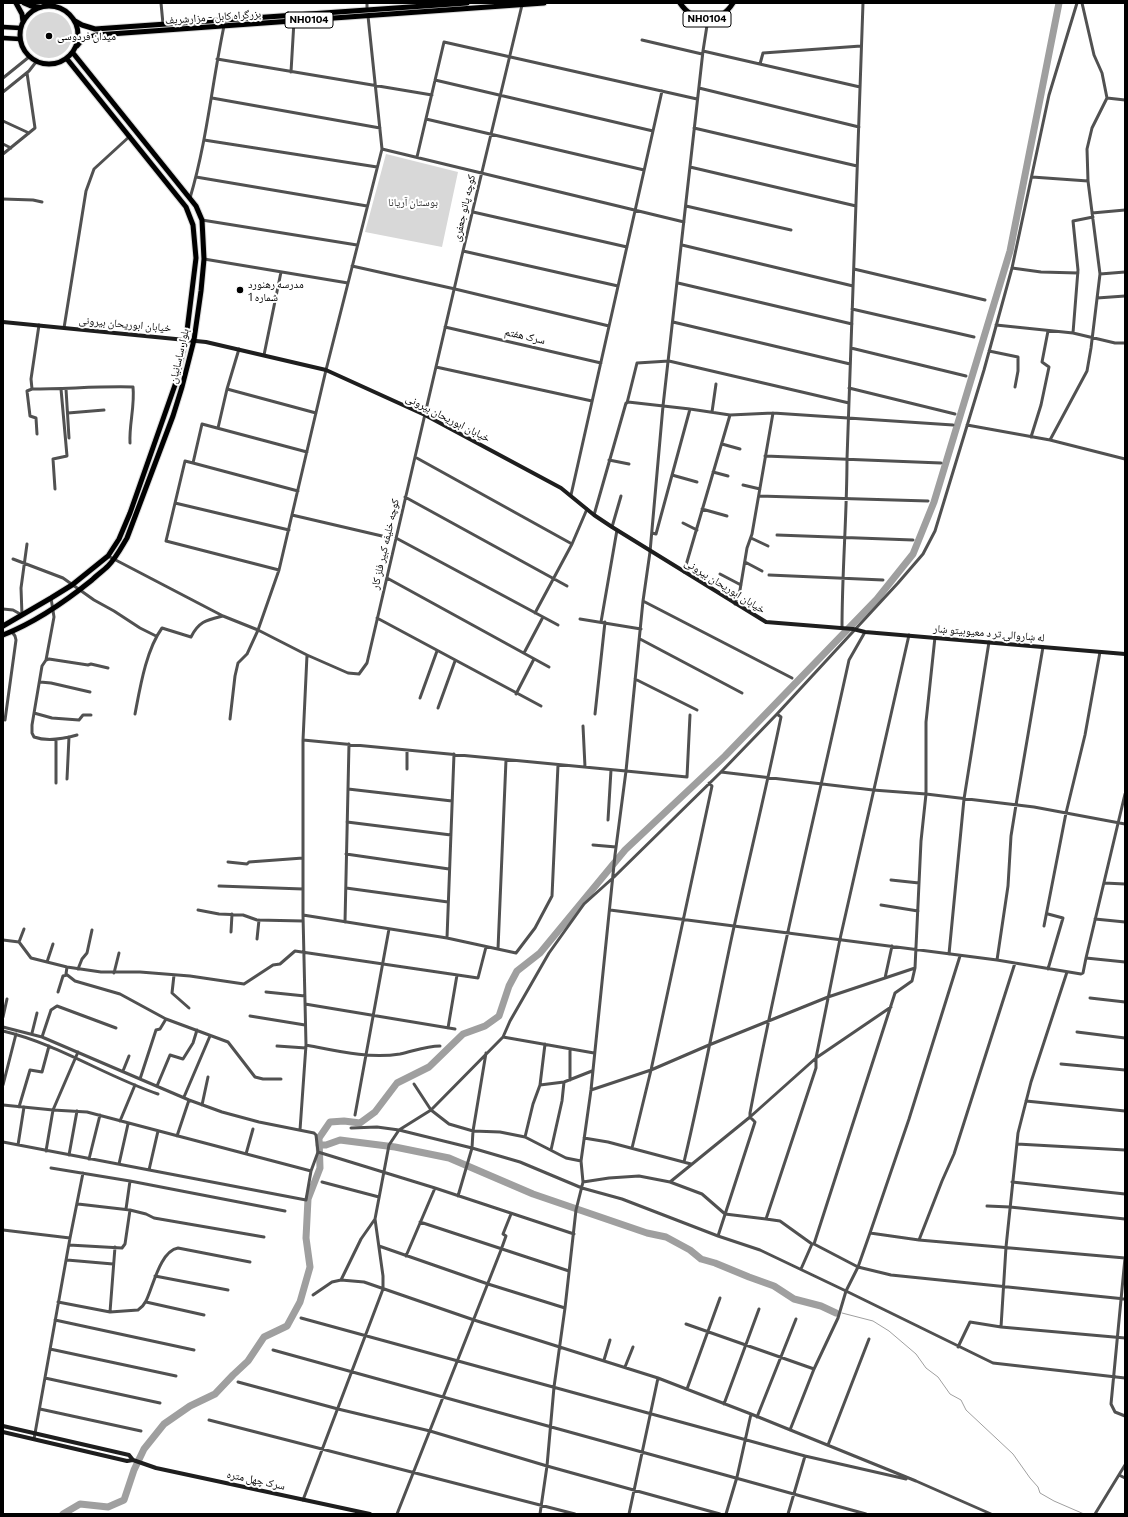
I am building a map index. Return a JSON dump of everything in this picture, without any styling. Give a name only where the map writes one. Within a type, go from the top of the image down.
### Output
[{"type":"highway","points":[[16,3],[22,14],[23,22]]},
{"type":"highway","name":"NH0104","points":[[24,3],[32,6],[60,8],[70,15],[78,29],[79,38],[77,46],[67,59],[62,62],[49,65],[36,62]]},
{"type":"highway","name":"بزرگراه کابل - مزارشریف","points":[[75,22],[82,26],[95,29],[467,3]]},
{"type":"highway","name":"بزرگراه کابل - مزارشریف","points":[[77,46],[82,40],[96,35],[368,16],[435,6],[522,5],[544,3]]},
{"type":"highway","name":"NH0104","points":[[676,3],[691,15],[708,19],[718,17],[726,12],[733,3]]},
{"type":"highway","name":"NH0104","points":[[680,3],[684,9]]},
{"type":"highway","points":[[36,62],[29,57],[23,49],[20,39],[20,28],[23,22],[33,11],[40,7]]},
{"type":"highway","name":"بلوار ساسانیان","points":[[3,635],[12,632],[52,609],[80,590],[107,568],[128,538],[182,388],[194,340],[201,291],[204,259],[202,220],[190,198],[73,53]]},
{"type":"highway","name":"بلوار ساسانیان","points":[[3,626],[72,585],[108,556],[119,539],[133,505],[175,385],[186,339],[196,258],[194,225],[186,207],[67,59]]},
{"type":"main road","points":[[3,27],[20,28]]},
{"type":"main road","points":[[3,38],[20,39]]},
{"type":"street","points":[[161,3],[163,24]]},
{"type":"street","points":[[367,3],[367,10]]},
{"type":"street","points":[[844,628],[842,578],[847,498],[848,417],[863,3]]},
{"type":"street","points":[[303,1500],[383,1289],[375,1219],[389,1145],[399,1130],[431,1110],[503,1037],[510,1021],[549,953],[584,904],[614,877],[777,714],[898,583],[923,554],[935,531],[989,351],[1012,268],[1049,95],[1077,3]]},
{"type":"street","points":[[1050,440],[1087,371],[1100,274],[1088,181],[1088,149],[1092,128],[1106,98],[1102,73],[1094,55],[1082,3]]},
{"type":"street","name":"کوچه پاتو جعفری","points":[[425,415],[522,5]]},
{"type":"street","points":[[230,719],[238,663],[247,654],[258,630],[279,570],[326,370],[382,149],[368,16]]},
{"type":"street","points":[[540,1514],[547,1466],[554,1387],[574,1234],[576,1206],[582,1188],[581,1161],[614,877],[616,847],[626,771],[643,601],[652,534],[652,520],[702,53],[708,19]]},
{"type":"street","points":[[291,72],[294,21]]},
{"type":"street","points":[[190,198],[204,140],[224,26]]},
{"type":"street","points":[[642,40],[760,64],[860,87]]},
{"type":"street","points":[[417,157],[444,42],[697,99]]},
{"type":"street","points":[[760,64],[763,53],[861,46]]},
{"type":"street","points":[[3,78],[29,57]]},
{"type":"street","points":[[217,60],[375,85],[432,96]]},
{"type":"street","points":[[3,92],[27,73],[36,62]]},
{"type":"street","points":[[3,154],[35,128],[27,73]]},
{"type":"street","points":[[435,80],[653,131]]},
{"type":"street","points":[[699,88],[859,127]]},
{"type":"street","points":[[571,495],[662,91]]},
{"type":"street","points":[[212,98],[380,128]]},
{"type":"street","points":[[1106,98],[1125,100]]},
{"type":"street","points":[[426,119],[644,170]]},
{"type":"street","points":[[3,121],[29,133]]},
{"type":"street","points":[[694,128],[857,166]]},
{"type":"street","points":[[64,328],[86,191],[94,169],[130,136]]},
{"type":"street","points":[[204,140],[377,167]]},
{"type":"street","points":[[3,144],[11,148]]},
{"type":"street","points":[[382,149],[684,222]]},
{"type":"street","points":[[690,167],[856,206]]},
{"type":"street","points":[[196,177],[367,206]]},
{"type":"street","points":[[1032,177],[1088,181]]},
{"type":"street","points":[[3,199],[33,200],[42,202]]},
{"type":"street","points":[[686,206],[791,230]]},
{"type":"street","points":[[1092,213],[1125,210]]},
{"type":"street","points":[[473,212],[627,247]]},
{"type":"street","points":[[1074,333],[1078,273],[1073,221],[1093,217]]},
{"type":"street","points":[[202,220],[357,245]]},
{"type":"street","points":[[682,245],[853,286]]},
{"type":"street","points":[[463,252],[618,286]]},
{"type":"street","points":[[204,259],[348,283]]},
{"type":"street","points":[[352,266],[609,326]]},
{"type":"street","points":[[1012,268],[1041,272],[1078,273]]},
{"type":"street","points":[[854,269],[986,300]]},
{"type":"street","points":[[264,355],[281,272]]},
{"type":"street","points":[[1100,274],[1125,272]]},
{"type":"street","points":[[678,283],[852,324]]},
{"type":"street","points":[[1097,298],[1125,296]]},
{"type":"street","points":[[852,309],[974,337]]},
{"type":"street","name":"خیابان ابوریحان بیرونی","points":[[3,322],[194,340],[326,370],[425,415],[561,488],[594,515],[650,552],[766,622],[854,629]]},
{"type":"street","points":[[673,322],[850,364]]},
{"type":"street","points":[[32,389],[31,379],[40,325]]},
{"type":"street","points":[[996,325],[1074,333],[1115,343],[1125,343]]},
{"type":"street","name":"سرک هفتم","points":[[446,327],[601,363]]},
{"type":"street","points":[[1031,437],[1042,405],[1049,367],[1042,362],[1048,331]]},
{"type":"street","points":[[851,348],[966,376]]},
{"type":"street","points":[[218,428],[239,349]]},
{"type":"street","points":[[989,351],[1018,357],[1018,371],[1015,387]]},
{"type":"street","points":[[594,515],[637,363],[669,360],[849,403]]},
{"type":"street","points":[[436,368],[592,401]]},
{"type":"street","points":[[712,412],[716,384]]},
{"type":"street","points":[[37,434],[36,418],[30,416],[27,391],[32,389],[66,390],[100,386],[133,387],[134,404],[130,429],[130,443]]},
{"type":"street","points":[[849,388],[955,414]]},
{"type":"street","points":[[228,389],[316,413]]},
{"type":"street","points":[[55,489],[54,459],[66,456],[61,390]]},
{"type":"street","points":[[66,390],[69,438]]},
{"type":"street","points":[[627,402],[730,415],[773,413],[953,425]]},
{"type":"street","points":[[652,534],[656,534],[690,409]]},
{"type":"street","points":[[68,413],[104,410]]},
{"type":"street","points":[[735,604],[741,585],[751,538],[773,413]]},
{"type":"street","name":"کوچه خلیفه کبیر فلز کار","points":[[307,655],[348,673],[359,674],[367,664],[425,415]]},
{"type":"street","points":[[684,572],[730,415]]},
{"type":"street","points":[[193,463],[202,424],[307,452]]},
{"type":"street","points":[[967,426],[1050,440],[1125,459]]},
{"type":"street","points":[[722,444],[740,449]]},
{"type":"street","points":[[765,456],[941,463]]},
{"type":"street","points":[[415,457],[572,544]]},
{"type":"street","points":[[609,460],[629,464]]},
{"type":"street","points":[[279,570],[166,541],[185,461],[298,491]]},
{"type":"street","points":[[713,472],[728,476]]},
{"type":"street","points":[[672,475],[697,482]]},
{"type":"street","points":[[743,484],[760,489]]},
{"type":"street","points":[[612,527],[621,496]]},
{"type":"street","points":[[759,496],[928,501]]},
{"type":"street","points":[[405,497],[567,586]]},
{"type":"street","points":[[175,503],[289,530]]},
{"type":"street","points":[[535,613],[572,544],[587,509]]},
{"type":"street","points":[[702,509],[727,516]]},
{"type":"street","points":[[292,515],[382,536]]},
{"type":"street","points":[[683,523],[696,530]]},
{"type":"street","points":[[595,714],[603,622],[617,530]]},
{"type":"street","points":[[776,535],[912,540]]},
{"type":"street","points":[[396,538],[558,625]]},
{"type":"street","points":[[751,538],[768,546]]},
{"type":"street","points":[[22,615],[20,596],[27,544]]},
{"type":"street","points":[[108,556],[223,616],[258,630],[307,655],[303,740],[303,921],[306,1047],[300,1130]]},
{"type":"street","points":[[12,559],[63,578],[140,628],[156,636]]},
{"type":"street","points":[[745,562],[762,571]]},
{"type":"street","points":[[720,574],[741,585]]},
{"type":"street","points":[[768,575],[882,580]]},
{"type":"street","points":[[387,578],[549,667]]},
{"type":"street","points":[[52,598],[54,617],[46,660],[42,666],[32,733],[34,737],[39,739],[56,739],[77,735]]},
{"type":"street","points":[[643,601],[792,678]]},
{"type":"street","points":[[3,609],[13,610],[22,615]]},
{"type":"street","points":[[135,714],[140,690],[156,636],[162,628],[191,637],[196,627],[207,620],[223,616]]},
{"type":"street","points":[[524,653],[543,617]]},
{"type":"street","points":[[377,618],[516,694],[541,706]]},
{"type":"street","points":[[580,619],[640,629]]},
{"type":"street","name":"له ښاروالۍ تر د معیوبیتو ښار","points":[[854,629],[864,632],[1125,654]]},
{"type":"street","points":[[5,720],[16,640],[12,632]]},
{"type":"street","points":[[750,1117],[767,1022],[849,660],[864,632]]},
{"type":"street","points":[[766,1219],[816,1068],[816,1058],[840,939],[908,635]]},
{"type":"street","points":[[801,1269],[813,1244],[895,993],[912,981],[915,968],[921,841],[926,794],[926,722],[935,637]]},
{"type":"street","points":[[640,639],[742,693]]},
{"type":"street","points":[[949,954],[964,799],[989,642]]},
{"type":"street","points":[[997,960],[1008,886],[1011,836],[1043,647]]},
{"type":"street","points":[[420,698],[437,651]]},
{"type":"street","points":[[1044,926],[1048,914],[1066,813],[1085,735],[1100,652]]},
{"type":"street","points":[[46,660],[49,659],[88,666],[91,664],[108,668]]},
{"type":"street","points":[[516,694],[534,659]]},
{"type":"street","points":[[438,708],[455,661]]},
{"type":"street","points":[[635,679],[697,710]]},
{"type":"street","points":[[40,682],[90,692]]},
{"type":"street","points":[[34,713],[66,720],[79,720],[83,715],[91,715]]},
{"type":"street","points":[[684,1162],[700,1096],[709,1044],[734,925],[781,717],[777,714]]},
{"type":"street","points":[[303,740],[687,777],[690,715]]},
{"type":"street","points":[[583,726],[584,767]]},
{"type":"street","points":[[68,779],[69,737]]},
{"type":"street","points":[[56,739],[56,783]]},
{"type":"street","points":[[345,922],[349,744]]},
{"type":"street","points":[[407,750],[407,770]]},
{"type":"street","points":[[447,938],[454,754]]},
{"type":"street","points":[[498,949],[506,760]]},
{"type":"street","points":[[303,915],[447,938],[516,953],[534,928],[552,896],[558,765]]},
{"type":"street","points":[[608,820],[611,770]]},
{"type":"street","points":[[720,772],[1016,805],[1125,824]]},
{"type":"street","points":[[632,1148],[651,1070],[682,919],[712,786],[710,782]]},
{"type":"street","points":[[348,789],[452,801]]},
{"type":"street","points":[[610,910],[917,949],[1082,974],[1125,794]]},
{"type":"street","points":[[347,822],[451,835]]},
{"type":"street","points":[[594,845],[616,847]]},
{"type":"street","points":[[346,854],[449,869]]},
{"type":"street","points":[[228,862],[247,864],[303,858]]},
{"type":"street","points":[[891,880],[919,883]]},
{"type":"street","points":[[1104,883],[1125,884]]},
{"type":"street","points":[[219,886],[303,889]]},
{"type":"street","points":[[346,888],[448,902]]},
{"type":"street","points":[[881,904],[918,911]]},
{"type":"street","points":[[198,910],[219,914],[243,915],[259,920],[303,921]]},
{"type":"street","points":[[231,932],[232,914]]},
{"type":"street","points":[[1048,914],[1063,918],[1048,969]]},
{"type":"street","points":[[1095,919],[1125,922]]},
{"type":"street","points":[[257,939],[259,920]]},
{"type":"street","points":[[19,942],[24,929]]},
{"type":"street","points":[[355,1115],[389,929]]},
{"type":"street","points":[[78,969],[82,959],[87,953],[92,930]]},
{"type":"street","points":[[3,940],[19,942],[31,958],[67,967],[114,973],[140,972],[174,975],[244,984],[280,964],[295,951],[304,951],[478,978],[486,947]]},
{"type":"street","points":[[47,962],[53,944]]},
{"type":"street","points":[[885,978],[892,946]]},
{"type":"street","points":[[114,973],[120,953]]},
{"type":"street","points":[[790,1430],[814,1369],[838,1318],[846,1291],[858,1267],[909,1119],[960,956]]},
{"type":"street","points":[[1086,958],[1125,962]]},
{"type":"street","points":[[919,1240],[954,1154],[1015,963]]},
{"type":"street","points":[[67,967],[67,975]]},
{"type":"street","points":[[590,1090],[651,1070],[709,1044],[828,997],[915,968]]},
{"type":"street","points":[[1001,1327],[1006,1247],[1018,1133],[1026,1101],[1067,972]]},
{"type":"street","points":[[58,992],[63,976],[67,975]]},
{"type":"street","points":[[67,975],[75,981],[120,994],[166,1019],[230,1043],[255,1077],[263,1079],[281,1079]]},
{"type":"street","points":[[174,975],[172,993],[189,1008]]},
{"type":"street","points":[[448,1028],[457,975]]},
{"type":"street","points":[[266,992],[305,996]]},
{"type":"street","points":[[1090,998],[1125,1002]]},
{"type":"street","points":[[3,1017],[7,999]]},
{"type":"street","points":[[305,1004],[455,1029]]},
{"type":"street","points":[[38,1041],[52,1010],[57,1006],[116,1028]]},
{"type":"street","points":[[670,1182],[750,1117],[816,1058],[891,1007]]},
{"type":"street","points":[[32,1034],[37,1013]]},
{"type":"street","points":[[250,1016],[305,1025]]},
{"type":"street","points":[[140,1079],[156,1030],[160,1029],[166,1019]]},
{"type":"street","points":[[3,1027],[41,1036],[202,1105],[259,1122],[315,1134],[318,1152],[311,1171],[306,1200],[3,1142]]},
{"type":"street","points":[[157,1086],[170,1055],[184,1059],[193,1043],[196,1030]]},
{"type":"street","points":[[3,1031],[38,1041],[158,1094]]},
{"type":"street","points":[[1077,1032],[1125,1038]]},
{"type":"street","points":[[3,1085],[16,1034]]},
{"type":"street","points":[[184,1097],[210,1036]]},
{"type":"street","points":[[503,1037],[594,1053]]},
{"type":"street","points":[[525,1137],[533,1104],[540,1085],[545,1044]]},
{"type":"street","points":[[19,1107],[30,1070],[42,1072],[49,1046]]},
{"type":"street","points":[[277,1046],[306,1047],[366,1055],[400,1054],[431,1046],[440,1046]]},
{"type":"street","points":[[570,1049],[570,1080]]},
{"type":"street","points":[[46,1151],[53,1110],[78,1052]]},
{"type":"street","points":[[458,1196],[472,1148],[473,1131],[486,1053]]},
{"type":"street","points":[[123,1071],[129,1056]]},
{"type":"street","points":[[1062,1064],[1125,1070]]},
{"type":"street","points":[[540,1085],[564,1082],[592,1071]]},
{"type":"street","points":[[202,1105],[208,1077]]},
{"type":"street","points":[[551,1150],[562,1101],[564,1082]]},
{"type":"street","points":[[414,1084],[431,1110],[449,1124],[473,1131],[500,1132],[525,1137],[566,1158],[581,1161]]},
{"type":"street","points":[[120,1121],[135,1085]]},
{"type":"street","points":[[177,1136],[189,1100]]},
{"type":"street","points":[[1026,1101],[1125,1111]]},
{"type":"street","points":[[3,1105],[77,1111],[100,1115],[128,1124],[311,1171]]},
{"type":"street","points":[[18,1145],[24,1107]]},
{"type":"street","points":[[69,1155],[77,1111]]},
{"type":"street","points":[[89,1159],[100,1115]]},
{"type":"street","points":[[718,1236],[755,1122],[750,1117]]},
{"type":"street","points":[[118,1164],[128,1124]]},
{"type":"street","points":[[351,1128],[377,1127],[399,1130],[472,1148],[520,1162],[582,1188],[622,1199],[718,1236],[760,1250],[993,1363],[1125,1378]]},
{"type":"street","points":[[246,1154],[252,1129]]},
{"type":"street","points":[[149,1170],[158,1131]]},
{"type":"street","points":[[584,1138],[632,1148],[691,1164]]},
{"type":"street","points":[[1017,1144],[1125,1150]]},
{"type":"street","points":[[318,1152],[435,1188],[574,1234]]},
{"type":"street","points":[[51,1168],[130,1181],[285,1211]]},
{"type":"street","points":[[34,1439],[58,1302],[83,1173]]},
{"type":"street","points":[[582,1182],[639,1176],[670,1182],[702,1194],[725,1214],[780,1221],[813,1244],[858,1267],[891,1275],[1123,1299]]},
{"type":"street","points":[[69,1245],[122,1248],[125,1244],[130,1181]]},
{"type":"street","points":[[322,1182],[379,1198]]},
{"type":"street","points":[[1012,1182],[1125,1194]]},
{"type":"street","points":[[406,1256],[435,1188]]},
{"type":"street","points":[[78,1204],[128,1210],[146,1214],[154,1218],[264,1237]]},
{"type":"street","points":[[987,1206],[1125,1219]]},
{"type":"street","points":[[397,1514],[444,1398],[501,1250],[506,1236],[503,1234],[511,1214]]},
{"type":"street","points":[[341,1280],[361,1239],[375,1219]]},
{"type":"street","points":[[420,1222],[501,1250],[569,1271]]},
{"type":"street","points":[[3,1230],[70,1238]]},
{"type":"street","points":[[870,1233],[919,1240],[1125,1258],[1123,1299],[1111,1404],[1115,1412],[1125,1416]]},
{"type":"street","points":[[379,1246],[488,1284],[565,1308]]},
{"type":"street","points":[[110,1312],[115,1247]]},
{"type":"street","points":[[58,1302],[110,1312],[138,1310],[146,1302],[155,1276],[170,1252],[178,1248],[250,1262]]},
{"type":"street","points":[[66,1260],[113,1264]]},
{"type":"street","points":[[155,1276],[228,1290]]},
{"type":"street","points":[[313,1295],[332,1282],[341,1280],[364,1282],[474,1320],[658,1378],[916,1481],[991,1514]]},
{"type":"street","points":[[687,1389],[720,1298]]},
{"type":"street","points":[[146,1302],[204,1315]]},
{"type":"street","points":[[724,1404],[759,1309]]},
{"type":"street","points":[[301,1318],[805,1456],[916,1481]]},
{"type":"street","points":[[758,1417],[796,1319]]},
{"type":"street","points":[[55,1320],[194,1350]]},
{"type":"street","points":[[958,1347],[970,1322],[1001,1327],[1125,1338]]},
{"type":"street","points":[[686,1324],[814,1369]]},
{"type":"street","points":[[828,1446],[869,1339]]},
{"type":"street","points":[[604,1360],[610,1340]]},
{"type":"street","points":[[625,1367],[633,1347]]},
{"type":"street","points":[[50,1349],[176,1376]]},
{"type":"street","points":[[274,1350],[866,1514]]},
{"type":"street","points":[[45,1378],[160,1403]]},
{"type":"street","points":[[629,1514],[658,1378]]},
{"type":"street","points":[[238,1382],[338,1410],[430,1431],[547,1466],[720,1514]]},
{"type":"street","points":[[40,1409],[141,1431]]},
{"type":"street","points":[[726,1514],[751,1414]]},
{"type":"street","points":[[209,1420],[574,1514]]},
{"type":"street","points":[[3,1426],[129,1455],[133,1460],[127,1461],[3,1432]]},
{"type":"street","points":[[788,1514],[805,1456]]},
{"type":"street","name":"سرک چهل متره","points":[[133,1460],[156,1468],[370,1514]]},
{"type":"street","points":[[1095,1514],[1125,1465]]},
{"type":"street","points":[[1119,1475],[1125,1478]]},
{"type":"green space","points":[[49,12],[62,16],[68,22],[72,35],[68,48],[62,54],[49,58],[36,54],[30,48],[26,35],[30,22],[36,16]]},
{"type":"green space","name":"بوستان آریانا","points":[[386,154],[458,172],[442,247],[365,232]]},
{"type":"waterway","points":[[63,1514],[80,1504],[108,1507],[124,1500],[134,1470],[144,1449],[164,1424],[190,1406],[215,1394],[248,1361],[264,1337],[287,1326],[300,1302],[310,1267],[306,1238],[308,1199],[320,1168],[319,1138],[330,1122],[344,1121],[360,1123],[375,1112],[397,1083],[429,1067],[463,1034],[485,1026],[499,1016],[509,986],[517,971],[540,953],[625,850],[725,756],[877,599],[913,554],[934,502],[1010,251],[1059,3]]},
{"type":"waterway","points":[[319,1145],[326,1145],[340,1140],[395,1147],[449,1158],[533,1194],[647,1233],[666,1237],[690,1250],[701,1259],[774,1286],[794,1299],[821,1306],[836,1313]]},
{"type":"waterway","points":[[842,1313],[873,1321],[889,1331],[916,1354],[926,1368],[938,1377],[950,1394],[961,1400],[966,1410],[1013,1454],[1038,1487],[1040,1493],[1084,1514]]},
{"type":"place","name":"میدان فردوسی","points":[[49,36]]},
{"type":"place","name":"مدرسه رهنورد شماره 1","points":[[240,290]]}]
